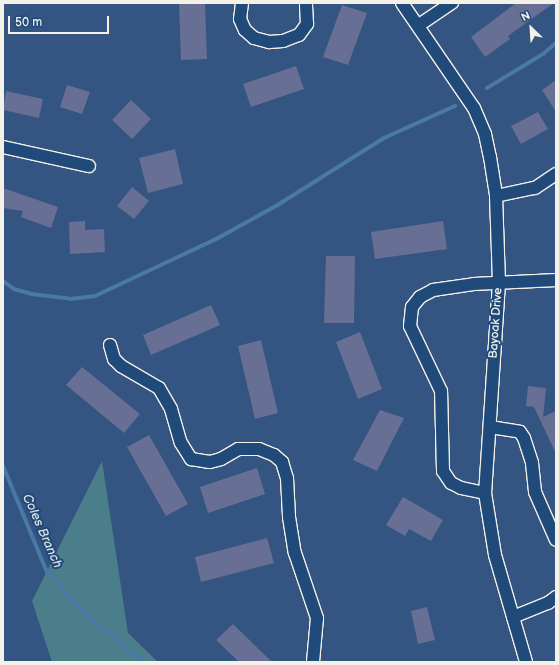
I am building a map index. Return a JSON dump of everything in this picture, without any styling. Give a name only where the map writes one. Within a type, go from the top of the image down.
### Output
[{"type":"street","points":[[242,3],[240,20],[245,30],[254,38],[269,42],[283,41],[299,35],[307,24],[306,3]]},
{"type":"street","name":"Bayoak Drive","points":[[402,3],[419,25],[474,108],[485,134],[496,196],[499,283],[485,493],[495,555],[526,662]]},
{"type":"street","points":[[419,25],[452,3]]},
{"type":"street","points":[[3,147],[89,166]]},
{"type":"street","points":[[496,196],[535,188],[556,174]]},
{"type":"street","points":[[485,493],[456,485],[451,482],[444,471],[440,391],[410,326],[412,307],[420,297],[433,290],[499,283],[556,280]]},
{"type":"street","points":[[110,346],[114,359],[121,366],[159,388],[171,409],[181,443],[191,459],[210,462],[221,459],[238,449],[259,449],[274,455],[282,462],[287,478],[289,517],[295,553],[317,618],[313,662]]},
{"type":"street","points":[[490,427],[520,432],[524,438],[532,463],[534,492],[556,540]]},
{"type":"street","points":[[513,617],[548,603],[556,597]]},
{"type":"green space","points":[[102,461],[128,633],[158,662],[52,662],[32,601]]},
{"type":"building","points":[[179,3],[205,3],[207,59],[181,60]]},
{"type":"building","points":[[516,3],[554,3],[508,36],[510,39],[485,57],[471,37]]},
{"type":"building","points":[[342,5],[367,13],[348,65],[323,57]]},
{"type":"building","points":[[296,66],[304,89],[251,107],[243,84]]},
{"type":"building","points":[[556,80],[556,112],[542,90]]},
{"type":"building","points":[[67,85],[90,92],[82,114],[60,107]]},
{"type":"building","points":[[6,91],[43,99],[39,118],[3,110]]},
{"type":"building","points":[[131,100],[151,119],[132,139],[112,120]]},
{"type":"building","points":[[538,112],[548,129],[521,144],[511,126]]},
{"type":"building","points":[[175,149],[183,184],[148,193],[139,158]]},
{"type":"building","points":[[132,187],[149,201],[134,219],[117,206]]},
{"type":"building","points":[[3,188],[58,207],[51,228],[21,217],[23,211],[3,208]]},
{"type":"building","points":[[85,221],[85,230],[104,229],[105,252],[70,254],[69,222]]},
{"type":"building","points":[[443,221],[447,249],[375,259],[371,232]]},
{"type":"building","points":[[326,256],[355,256],[354,323],[324,323]]},
{"type":"building","points":[[211,305],[220,325],[151,355],[143,335]]},
{"type":"building","points":[[360,332],[382,389],[358,399],[336,342]]},
{"type":"building","points":[[261,340],[278,413],[255,419],[238,346]]},
{"type":"building","points":[[82,367],[140,414],[124,433],[66,385]]},
{"type":"building","points":[[528,386],[546,388],[543,417],[556,411],[556,454],[534,407],[526,406]]},
{"type":"building","points":[[380,410],[404,418],[377,471],[353,460]]},
{"type":"building","points":[[149,435],[188,504],[166,516],[127,447]]},
{"type":"building","points":[[257,468],[265,494],[208,513],[200,487]]},
{"type":"building","points":[[403,497],[443,520],[431,541],[409,529],[405,536],[386,525]]},
{"type":"building","points":[[267,538],[274,563],[201,582],[195,557]]},
{"type":"building","points":[[427,607],[435,640],[418,644],[411,611]]},
{"type":"building","points":[[233,624],[272,662],[239,662],[216,640]]},
{"type":"waterway","points":[[487,88],[543,54],[556,43]]},
{"type":"waterway","points":[[3,281],[14,289],[32,294],[70,299],[95,296],[218,238],[276,206],[384,138],[455,106]]},
{"type":"waterway","name":"Coles Branch","points":[[3,466],[47,572],[89,618],[144,662]]}]
